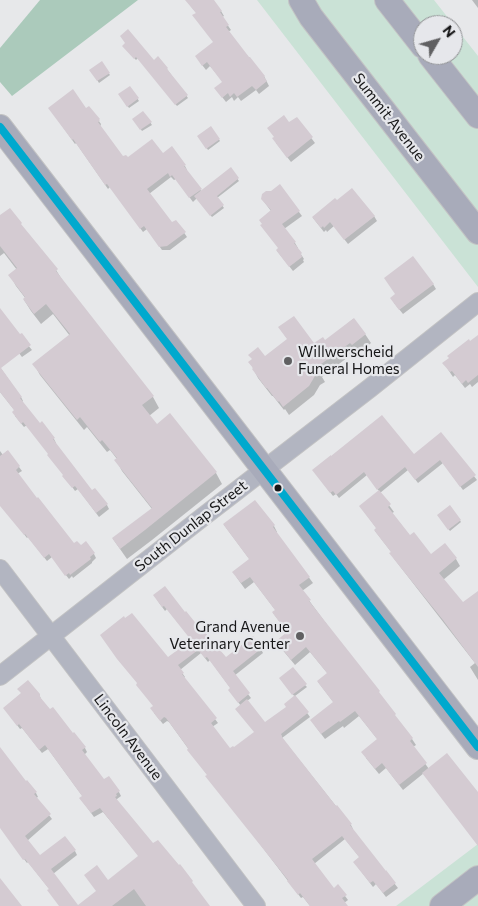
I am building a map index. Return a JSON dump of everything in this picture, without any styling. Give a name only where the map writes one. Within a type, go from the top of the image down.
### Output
[{"type":"main road","name":"Summit Avenue","points":[[301,0],[311,17],[478,232]]},
{"type":"main road","points":[[387,0],[413,33]]},
{"type":"main road","points":[[438,65],[478,116]]},
{"type":"main road","points":[[0,127],[478,747]]},
{"type":"main road","points":[[442,906],[478,878]]},
{"type":"street","name":"South Dunlap Street","points":[[0,676],[478,302]]},
{"type":"street","name":"Lincoln Avenue","points":[[0,569],[256,906]]},
{"type":"green space","points":[[40,0],[138,0],[12,96],[0,82],[0,48]]},
{"type":"green space","points":[[257,0],[434,0],[446,15],[413,15],[413,65],[463,65],[463,37],[478,56],[478,287]]},
{"type":"green space","points":[[478,844],[478,906],[396,906],[412,894]]},
{"type":"building","points":[[185,0],[214,0],[229,25],[226,27],[267,81],[256,90],[252,86],[237,97],[234,93],[230,97],[228,93],[222,98],[214,88],[222,82],[207,62],[202,66],[195,56],[213,42],[192,15],[196,13]]},
{"type":"building","points":[[128,29],[154,60],[158,56],[188,95],[175,105],[136,57],[134,59],[122,46],[125,43],[120,36]]},
{"type":"building","points":[[102,61],[110,73],[97,81],[89,70]]},
{"type":"building","points":[[130,86],[139,98],[127,107],[118,94]]},
{"type":"building","points":[[73,89],[86,108],[89,106],[100,119],[98,122],[123,156],[126,155],[128,157],[152,139],[163,153],[172,146],[186,165],[184,166],[202,189],[189,198],[172,175],[170,177],[168,173],[147,189],[172,222],[176,220],[186,232],[167,246],[159,247],[144,226],[140,229],[48,108]]},
{"type":"building","points":[[143,111],[152,122],[140,130],[132,119]]},
{"type":"building","points":[[284,115],[289,122],[297,117],[313,137],[287,158],[267,128]]},
{"type":"building","points":[[211,126],[220,139],[206,149],[197,136]]},
{"type":"building","points":[[231,167],[239,178],[217,196],[224,205],[210,216],[194,196]]},
{"type":"building","points":[[280,184],[300,211],[282,224],[302,253],[302,257],[289,267],[276,250],[278,248],[260,225],[262,224],[259,220],[271,210],[261,199],[262,194],[266,191],[271,191]]},
{"type":"building","points":[[352,188],[375,216],[344,240],[330,222],[324,228],[323,226],[321,228],[312,217],[335,198],[337,200]]},
{"type":"building","points":[[10,208],[58,269],[56,271],[154,396],[142,405],[157,424],[170,413],[217,472],[120,549],[112,538],[152,508],[114,460],[117,458],[102,440],[100,442],[80,417],[77,420],[32,364],[70,334],[46,304],[34,314],[23,299],[25,297],[8,275],[17,268],[0,246],[0,215]]},
{"type":"building","points":[[413,256],[434,284],[399,310],[390,298],[395,294],[384,278]]},
{"type":"building","points":[[0,308],[31,345],[1,368],[22,397],[20,398],[40,423],[42,421],[55,438],[53,439],[92,490],[95,488],[108,504],[96,513],[75,486],[72,488],[62,476],[48,454],[23,422],[21,424],[12,412],[14,410],[0,392]]},
{"type":"building","name":"Willwerscheid Funeral Homes","points":[[294,316],[314,343],[323,337],[325,340],[354,318],[366,334],[317,367],[321,372],[315,376],[309,386],[283,407],[252,369],[248,362],[252,359],[248,355],[258,347],[265,356],[287,339],[278,327]]},
{"type":"building","points":[[478,335],[478,375],[468,383],[466,380],[462,384],[452,371],[450,372],[442,363],[449,358],[447,356],[469,339],[470,341]]},
{"type":"building","points":[[382,415],[414,454],[441,432],[476,475],[460,487],[440,460],[415,480],[405,467],[377,490],[364,472],[336,495],[333,491],[330,493],[312,470]]},
{"type":"building","points":[[8,450],[20,466],[16,470],[74,543],[77,541],[81,545],[86,541],[95,553],[90,557],[91,559],[70,575],[69,573],[65,576],[49,554],[44,558],[0,506],[0,456]]},
{"type":"building","points":[[379,490],[391,504],[388,507],[410,535],[414,532],[431,554],[445,543],[457,558],[439,573],[463,602],[478,591],[478,667],[389,553],[391,552],[374,530],[376,528],[359,506]]},
{"type":"building","points":[[255,500],[275,525],[273,527],[310,577],[299,585],[311,600],[309,601],[380,691],[395,715],[413,738],[410,741],[427,763],[399,785],[382,763],[375,769],[361,752],[377,739],[355,711],[321,734],[310,720],[333,702],[317,681],[327,673],[306,647],[291,660],[276,641],[287,632],[272,612],[275,610],[250,577],[241,583],[232,572],[249,559],[223,524]]},
{"type":"building","points":[[450,505],[461,520],[448,530],[437,515]]},
{"type":"building","points":[[165,586],[185,612],[226,657],[253,636],[262,648],[233,671],[250,693],[238,703],[228,690],[230,688],[207,657],[205,658],[198,650],[178,665],[184,673],[182,674],[217,718],[211,723],[230,748],[254,732],[235,709],[247,699],[265,722],[286,707],[284,704],[295,695],[309,712],[281,734],[282,737],[352,824],[350,825],[396,883],[383,893],[373,881],[370,883],[353,862],[359,857],[342,836],[312,859],[334,888],[338,884],[347,895],[342,898],[348,906],[310,906],[300,893],[298,895],[205,776],[207,775],[187,750],[188,748],[166,718],[164,717],[160,721],[150,708],[153,706],[100,635],[124,616],[125,618],[132,613],[168,657],[191,640],[153,595]]},
{"type":"building","points":[[293,667],[307,684],[292,695],[279,678]]},
{"type":"building","points":[[28,680],[50,709],[53,707],[86,747],[82,750],[104,779],[109,776],[120,791],[115,797],[153,843],[158,840],[180,864],[210,906],[146,906],[134,889],[112,906],[59,906],[47,890],[49,889],[25,859],[23,860],[0,828],[0,747],[26,781],[37,792],[34,794],[51,814],[25,836],[40,855],[65,836],[76,850],[51,869],[78,905],[96,891],[84,875],[97,865],[108,880],[138,856],[100,808],[91,813],[79,798],[82,796],[45,745],[39,750],[19,724],[17,726],[3,708],[21,693],[17,689]]},
{"type":"building","points":[[447,753],[478,792],[478,846],[422,773]]},
{"type":"building","points":[[0,878],[22,906],[0,906]]},
{"type":"transit line","points":[[0,127],[478,747]]},
{"type":"place","name":"Willwerscheid Funeral Homes","points":[[288,361]]},
{"type":"place","name":"Grand Avenue Veterinary Center","points":[[300,636]]}]
